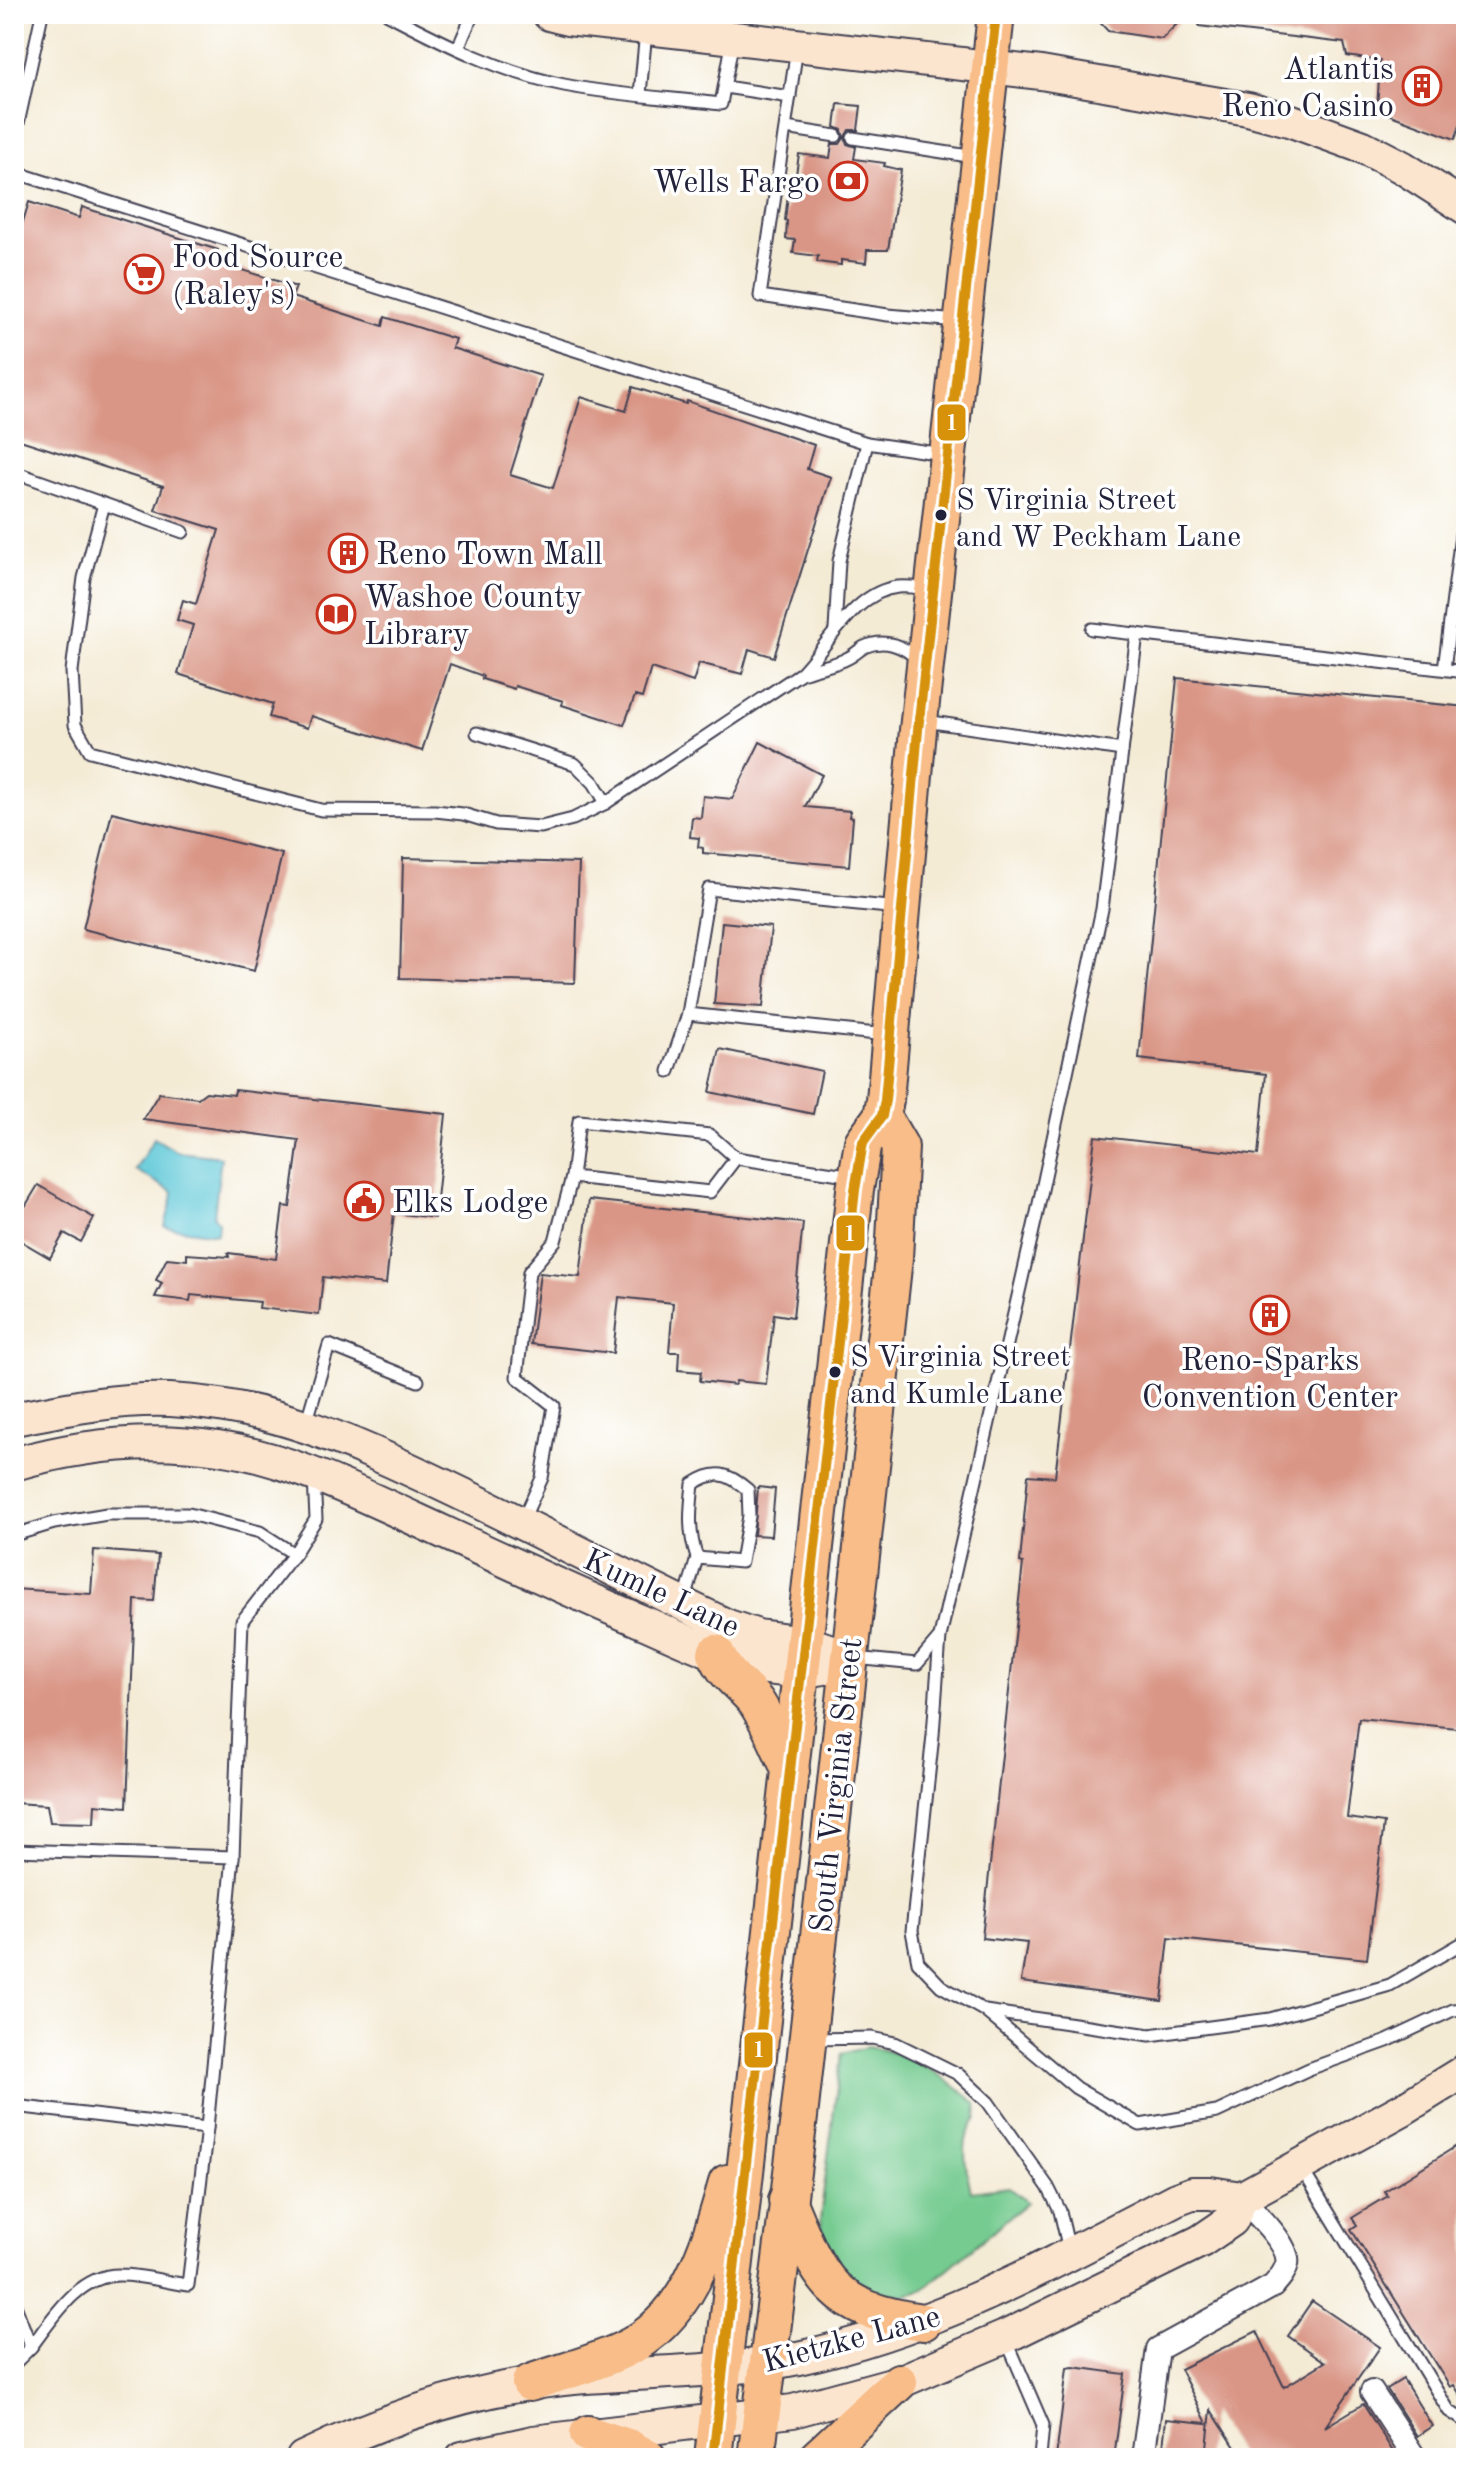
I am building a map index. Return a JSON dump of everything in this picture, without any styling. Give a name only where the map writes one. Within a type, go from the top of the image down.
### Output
[{"type":"main road","name":"South Virginia Street","points":[[713,2458],[857,1176],[863,1142],[882,1116],[919,720],[996,14]]},
{"type":"main road","name":"South Virginia Street","points":[[756,2458],[807,2039],[897,1224],[900,1147],[882,1116]]},
{"type":"main road","points":[[716,1653],[722,1668],[758,1706],[791,1771]]},
{"type":"main road","points":[[530,2383],[624,2350],[648,2334],[674,2309],[707,2251],[753,2097]]},
{"type":"main road","points":[[786,2200],[813,2262],[826,2282],[845,2300],[893,2318],[923,2322]]},
{"type":"main road","points":[[817,2458],[899,2382]]},
{"type":"main road","points":[[588,2434],[628,2447],[648,2458]]},
{"type":"street","points":[[549,14],[568,19],[797,47],[989,66],[1248,109],[1289,120],[1363,147],[1402,167],[1466,208]]},
{"type":"street","name":"Kumle Lane","points":[[14,1419],[113,1402],[170,1400],[225,1406],[305,1425],[339,1436],[683,1605],[804,1657]]},
{"type":"street","points":[[305,1425],[314,1474]]},
{"type":"street","name":"Kumle Lane","points":[[14,1464],[66,1451],[113,1445],[167,1444],[242,1453],[314,1474],[554,1584],[745,1663],[804,1657],[849,1657]]},
{"type":"street","name":"Kietzke Lane","points":[[303,2458],[400,2415],[530,2383],[724,2370],[767,2364],[883,2336],[982,2298],[1192,2193],[1241,2198],[1403,2109],[1466,2070]]},
{"type":"street","points":[[1143,2458],[1158,2349],[1273,2286],[1283,2275],[1288,2262],[1264,2220],[1241,2198]]},
{"type":"street","name":"Kietzke Lane","points":[[462,2458],[533,2442],[588,2434],[793,2411],[899,2382],[1005,2337],[1217,2232],[1232,2220],[1241,2198]]},
{"type":"street","points":[[1372,2392],[1415,2458]]},
{"type":"lane","points":[[14,142],[42,14]]},
{"type":"lane","points":[[389,14],[458,48],[510,69],[563,84],[721,104],[733,39]]},
{"type":"lane","points":[[458,48],[473,14]]},
{"type":"lane","points":[[640,94],[646,27]]},
{"type":"lane","points":[[797,47],[760,296],[888,315],[962,321]]},
{"type":"lane","points":[[725,87],[790,97]]},
{"type":"lane","points":[[786,128],[836,136]]},
{"type":"lane","points":[[853,138],[980,158]]},
{"type":"lane","points":[[14,172],[867,443],[948,455]]},
{"type":"lane","points":[[835,630],[839,561],[867,443]]},
{"type":"lane","points":[[14,472],[183,532]]},
{"type":"lane","points":[[1444,669],[1463,543],[1466,496]]},
{"type":"lane","points":[[104,504],[84,578],[72,671],[75,725],[90,751],[321,810],[435,811],[463,814],[496,824],[541,827],[573,819],[606,803],[801,673],[820,653],[835,630],[868,598],[895,587],[934,589]]},
{"type":"lane","points":[[1452,609],[1466,611]]},
{"type":"lane","points":[[1092,629],[1466,672]]},
{"type":"lane","points":[[1137,634],[1102,909],[1037,1213],[940,1637],[912,1931],[918,1962],[941,1986],[985,2011],[1076,2088],[1140,2125],[1217,2112],[1309,2069],[1387,2041],[1453,2010],[1466,2009]]},
{"type":"lane","points":[[801,673],[847,659],[865,647],[890,643],[907,649],[926,669]]},
{"type":"lane","points":[[919,720],[1122,750]]},
{"type":"lane","points":[[477,733],[575,764],[594,783],[606,803]]},
{"type":"lane","points":[[669,1071],[688,1014],[709,889],[902,909]]},
{"type":"lane","points":[[688,1014],[891,1035]]},
{"type":"lane","points":[[521,1524],[542,1478],[554,1406],[517,1377],[529,1272],[555,1241],[572,1177],[579,1121],[710,1135],[736,1158],[857,1176]]},
{"type":"lane","points":[[572,1177],[710,1192],[736,1158]]},
{"type":"lane","points":[[305,1425],[329,1345],[418,1381]]},
{"type":"lane","points":[[14,2364],[62,2307],[89,2282],[118,2274],[188,2285],[207,2128],[233,1857],[242,1621],[294,1554],[316,1519],[314,1474]]},
{"type":"lane","points":[[683,1605],[697,1558],[690,1539],[693,1484],[708,1474],[732,1477],[748,1490],[749,1516],[741,1562],[697,1558]]},
{"type":"lane","points":[[14,1535],[54,1523],[107,1514],[189,1514],[260,1532],[294,1554]]},
{"type":"lane","points":[[849,1657],[917,1664],[940,1637]]},
{"type":"lane","points":[[14,1850],[233,1857]]},
{"type":"lane","points":[[985,2011],[1150,2035],[1270,2019],[1390,1985],[1466,1941]]},
{"type":"lane","points":[[807,2039],[872,2038],[895,2043],[958,2074],[988,2102],[1048,2187],[1060,2211],[1070,2253]]},
{"type":"lane","points":[[14,2106],[207,2128]]},
{"type":"lane","points":[[1301,2166],[1449,2411],[1466,2422]]},
{"type":"lane","points":[[14,2303],[31,2347]]},
{"type":"lane","points":[[1005,2337],[1043,2425],[1040,2458]]},
{"type":"green space","points":[[867,2047],[912,2060],[976,2103],[977,2118],[965,2144],[971,2192],[1009,2187],[1027,2202],[923,2290],[909,2294],[872,2289],[849,2277],[833,2259],[820,2220],[841,2054]]},
{"type":"water","points":[[154,1138],[178,1152],[221,1157],[214,1216],[218,1222],[217,1234],[165,1227],[173,1192],[135,1170]]},
{"type":"building","name":"Atlantis Reno Casino","points":[[1092,14],[1187,14],[1162,39],[1108,31]]},
{"type":"building","name":"Atlantis Reno Casino","points":[[1199,14],[1466,14],[1466,110],[1455,139],[1377,110],[1380,61],[1347,56],[1344,43],[1199,26]]},
{"type":"building","name":"Wells Fargo","points":[[838,104],[861,106],[858,130],[849,130],[845,137],[847,144],[856,147],[854,159],[885,163],[884,166],[901,170],[888,250],[867,250],[866,263],[841,260],[841,265],[817,262],[818,256],[793,253],[795,240],[786,239],[788,195],[793,195],[799,154],[830,158],[832,144],[840,144],[844,138],[842,130],[835,127]]},
{"type":"building","points":[[29,202],[79,218],[82,207],[218,250],[214,261],[296,287],[292,297],[383,326],[385,317],[455,339],[452,348],[541,376],[510,475],[553,488],[581,397],[626,411],[633,387],[686,404],[687,401],[814,445],[807,469],[831,477],[774,657],[749,649],[742,674],[699,663],[693,682],[651,668],[642,698],[635,696],[624,725],[562,705],[563,701],[482,679],[483,676],[450,664],[422,751],[311,716],[307,728],[269,717],[273,704],[178,674],[193,625],[177,620],[183,600],[196,604],[219,530],[155,510],[163,486],[14,438],[14,251]]},
{"type":"building","name":"Reno-Sparks Convention Center","points":[[1177,678],[1466,707],[1466,1729],[1359,1718],[1347,1818],[1384,1823],[1367,1959],[1169,1938],[1162,2001],[1021,1982],[1027,1943],[982,1938],[1023,1563],[1020,1562],[1028,1475],[1055,1477],[1095,1136],[1258,1155],[1266,1074],[1139,1059]]},
{"type":"building","points":[[760,742],[822,775],[805,807],[850,811],[849,817],[853,818],[849,866],[703,853],[703,848],[698,847],[699,838],[690,837],[692,817],[701,818],[703,796],[732,799]]},
{"type":"building","points":[[112,812],[282,854],[254,971],[83,929]]},
{"type":"building","points":[[403,858],[579,863],[575,983],[400,978]]},
{"type":"building","points":[[722,922],[771,927],[763,1007],[714,1004]]},
{"type":"building","points":[[720,1049],[822,1071],[813,1114],[710,1092]]},
{"type":"building","name":"Elks Lodge","points":[[235,1090],[446,1114],[435,1218],[394,1213],[386,1284],[323,1277],[319,1315],[259,1308],[260,1302],[191,1295],[190,1301],[155,1297],[162,1283],[156,1280],[167,1258],[187,1260],[187,1254],[229,1257],[228,1253],[276,1259],[283,1206],[290,1207],[299,1140],[143,1119],[159,1093],[198,1098],[206,1092],[234,1095]]},
{"type":"building","points":[[38,1185],[94,1218],[81,1242],[64,1233],[50,1258],[14,1237],[14,1225]]},
{"type":"building","points":[[589,1200],[803,1223],[793,1317],[774,1314],[766,1384],[736,1381],[735,1385],[700,1381],[701,1372],[678,1370],[679,1352],[669,1352],[673,1303],[619,1297],[613,1353],[531,1344],[540,1273],[580,1277]]},
{"type":"building","points":[[758,1487],[775,1489],[771,1536],[754,1535]]},
{"type":"building","points":[[94,1550],[158,1555],[154,1601],[135,1600],[127,1807],[95,1804],[94,1823],[50,1822],[47,1805],[14,1803],[14,1589],[91,1594]]},
{"type":"building","points":[[1466,2140],[1466,2404],[1454,2385],[1450,2387],[1351,2229],[1357,2225],[1352,2218],[1388,2196],[1385,2191]]},
{"type":"building","points":[[1312,2301],[1380,2347],[1325,2427],[1363,2404],[1397,2458],[1242,2458],[1211,2410],[1206,2458],[1162,2458],[1166,2419],[1207,2423],[1180,2369],[1257,2331],[1284,2387],[1325,2362],[1288,2336]]},
{"type":"building","points":[[1067,2368],[1125,2374],[1114,2458],[1056,2458]]},
{"type":"building","points":[[1403,2379],[1432,2426],[1417,2436],[1387,2389]]},
{"type":"transit line","name":"1","points":[[713,2458],[855,1190],[863,1142],[882,1116],[885,1100],[918,730],[996,14]]},
{"type":"place","name":"Atlantis Reno Casino","points":[[1422,86]]},
{"type":"place","name":"Wells Fargo","points":[[848,181]]},
{"type":"place","name":"Food Source (Raley's)","points":[[144,274]]},
{"type":"place","name":"S Virginia Street and W Peckham Lane","points":[[941,515]]},
{"type":"place","name":"Reno Town Mall","points":[[348,553]]},
{"type":"place","name":"Washoe County Library","points":[[336,614]]},
{"type":"place","name":"Elks Lodge","points":[[364,1201]]},
{"type":"place","name":"Reno-Sparks Convention Center","points":[[1270,1315]]},
{"type":"place","name":"S Virginia Street and Kumle Lane","points":[[835,1372]]}]
